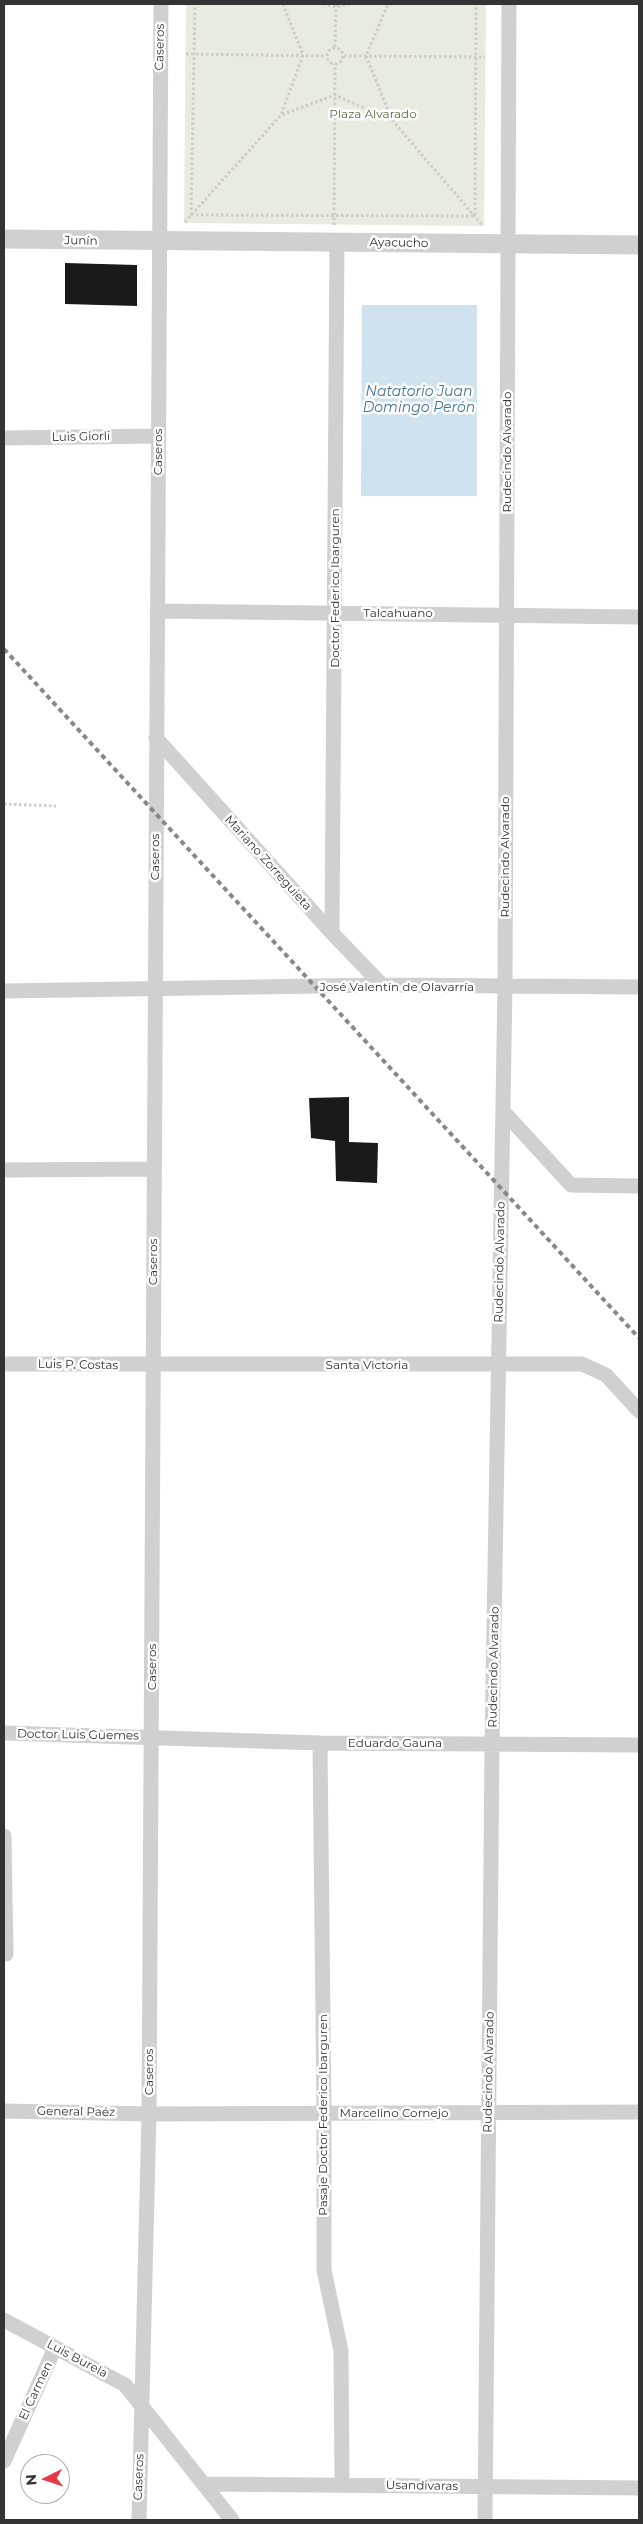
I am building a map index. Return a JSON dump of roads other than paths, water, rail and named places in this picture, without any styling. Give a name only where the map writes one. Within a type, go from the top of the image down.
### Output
[{"type":"street","name":"Caseros","points":[[139,2520],[148,2114],[152,1736],[153,1169],[156,989],[158,242],[161,4]]},
{"type":"street","name":"Rudecindo Alvarado","points":[[485,2520],[492,1744],[505,987],[509,4]]},
{"type":"street","name":"Ayacucho","points":[[158,242],[335,233],[507,244],[639,245]]},
{"type":"street","name":"Doctor Federico Ibarguren","points":[[332,933],[335,613],[335,233]]},
{"type":"street","name":"Junín","points":[[4,239],[158,242]]},
{"type":"street","name":"Luis Giorli","points":[[4,438],[158,436]]},
{"type":"street","name":"Talcahuano","points":[[157,611],[639,617]]},
{"type":"street","name":"Mariano Zorreguieta","points":[[156,738],[332,933],[382,985]]},
{"type":"street","name":"José Valentín de Olavarría","points":[[4,991],[382,985],[639,987]]},
{"type":"street","points":[[503,1111],[572,1185],[639,1186]]},
{"type":"street","points":[[4,1170],[153,1169]]},
{"type":"street","name":"Luis P. Costas","points":[[4,1364],[152,1366]]},
{"type":"street","name":"Santa Victoria","points":[[152,1366],[582,1364],[606,1375],[639,1410]]},
{"type":"street","name":"Doctor Luis Güemes","points":[[4,1733],[152,1736]]},
{"type":"street","name":"Eduardo Gauna","points":[[152,1736],[320,1743],[639,1745]]},
{"type":"street","name":"Pasaje Doctor Federico Ibarguren","points":[[320,1743],[324,2270],[341,2351],[342,2485]]},
{"type":"street","points":[[4,1836],[6,1954],[4,1954]]},
{"type":"street","name":"General Paéz","points":[[4,2111],[148,2114]]},
{"type":"street","name":"Marcelino Cornejo","points":[[148,2114],[639,2112]]},
{"type":"street","name":"Luis Burela","points":[[4,2320],[125,2386],[232,2520]]},
{"type":"street","name":"El Carmen","points":[[4,2461],[55,2348]]},
{"type":"street","name":"Usandivaras","points":[[205,2484],[639,2488]]},
{"type":"water","name":"Natatorio Juan Domingo Perón","points":[[362,305],[477,305],[477,496],[361,496]]},
{"type":"railway","points":[[4,649],[639,1338]]},
{"type":"park label","name":"Plaza Alvarado","points":[[373,114]]}]
